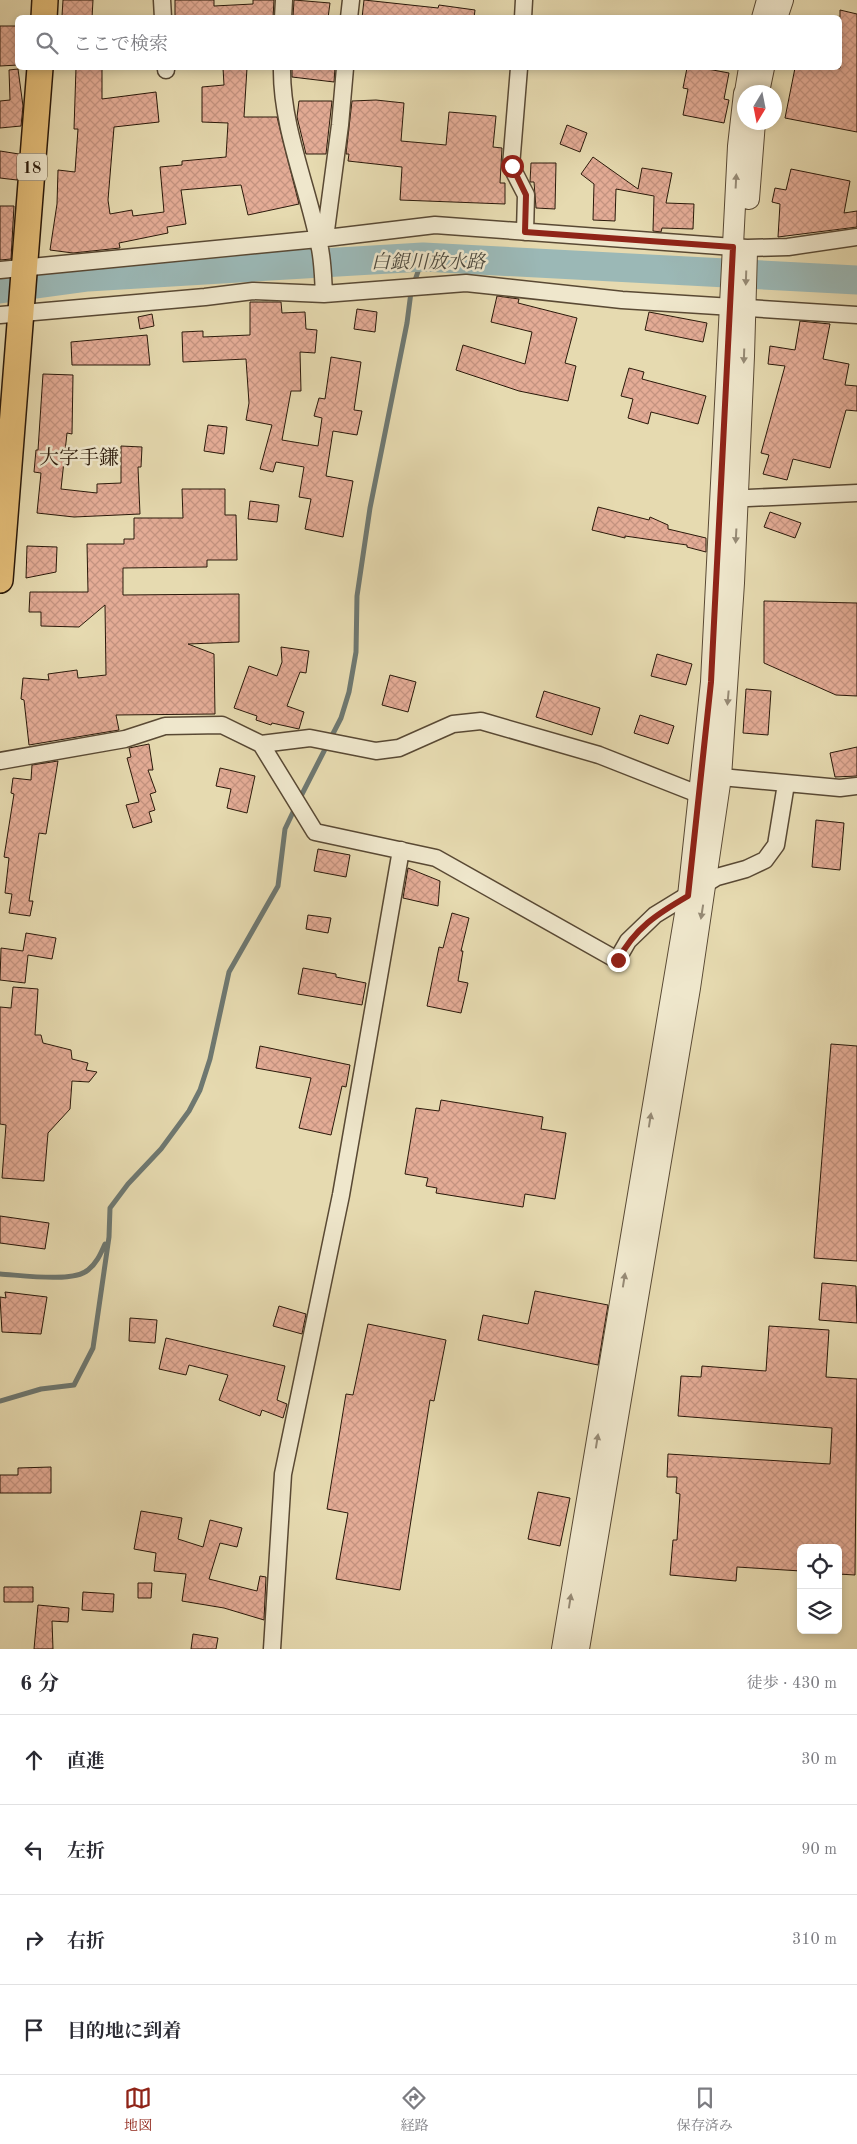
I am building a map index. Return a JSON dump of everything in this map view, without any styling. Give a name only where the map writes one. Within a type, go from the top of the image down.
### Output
[{"type":"main road","points":[[44,15],[45,0]]},
{"type":"main road","name":"18","points":[[0,580],[14,312],[25,268],[40,70]]},
{"type":"street","points":[[162,0],[164,15]]},
{"type":"street","points":[[283,15],[284,0]]},
{"type":"street","points":[[349,15],[351,0]]},
{"type":"street","points":[[523,15],[524,0]]},
{"type":"street","points":[[763,15],[768,0]]},
{"type":"street","points":[[778,15],[783,0]]},
{"type":"street","points":[[282,70],[281,83],[299,169],[321,240]]},
{"type":"street","points":[[323,290],[321,240],[340,125],[345,70]]},
{"type":"street","points":[[519,70],[512,166],[526,195],[525,232]]},
{"type":"street","points":[[746,85],[749,70]]},
{"type":"street","points":[[760,85],[764,70]]},
{"type":"street","points":[[740,130],[738,146],[740,248]]},
{"type":"street","points":[[579,1649],[706,884],[721,777],[729,684],[730,499],[740,248],[754,130]]},
{"type":"street","points":[[0,270],[321,240],[435,225],[740,248],[788,247],[857,236]]},
{"type":"street","points":[[14,312],[205,298],[253,291],[323,290],[466,283],[622,300],[857,315]]},
{"type":"street","points":[[730,499],[857,493]]},
{"type":"street","points":[[562,1649],[688,896],[730,499]]},
{"type":"street","points":[[0,762],[125,739],[165,726],[222,725],[262,744],[310,738],[376,751],[399,748],[453,724],[481,721],[599,755],[698,794]]},
{"type":"street","points":[[262,744],[315,832],[436,858],[618,960],[628,940],[655,915],[717,877],[746,869],[765,860],[776,845],[786,784]]},
{"type":"street","points":[[698,794],[721,777],[840,788],[857,786]]},
{"type":"street","points":[[272,1649],[283,1474],[341,1195],[401,850]]},
{"type":"building","points":[[63,0],[93,0],[92,15],[62,15]]},
{"type":"building","points":[[175,0],[214,0],[214,6],[253,4],[253,0],[274,0],[273,15],[175,15]]},
{"type":"building","points":[[294,0],[330,3],[328,15],[293,15]]},
{"type":"building","points":[[364,0],[438,8],[439,5],[475,10],[474,15],[362,15]]},
{"type":"building","points":[[840,10],[857,14],[857,132],[785,118],[795,70],[842,70],[842,15],[840,15]]},
{"type":"building","points":[[0,26],[15,26],[15,65],[0,66]]},
{"type":"building","points":[[9,70],[18,70],[23,106],[21,126],[0,128],[0,101],[10,100]]},
{"type":"building","points":[[76,70],[102,70],[102,99],[156,92],[159,122],[114,127],[108,200],[110,214],[132,210],[133,216],[164,212],[160,167],[182,165],[182,161],[226,157],[228,123],[202,122],[202,87],[224,85],[223,70],[247,70],[244,117],[277,117],[299,204],[248,215],[241,185],[181,190],[186,224],[167,227],[168,233],[119,243],[120,248],[73,253],[50,250],[57,204],[58,170],[75,172],[78,129],[74,129]]},
{"type":"building","points":[[292,70],[335,70],[334,82],[292,77]]},
{"type":"building","points":[[687,70],[713,70],[729,73],[724,99],[729,100],[724,123],[683,115],[688,89],[683,88]]},
{"type":"building","points":[[376,100],[404,103],[401,141],[446,145],[449,112],[496,116],[493,147],[502,148],[500,183],[505,183],[505,204],[400,200],[402,167],[348,161],[349,154],[346,154],[352,101]]},
{"type":"building","points":[[299,101],[332,101],[326,154],[306,154],[297,117]]},
{"type":"building","points":[[567,125],[587,133],[580,152],[560,144]]},
{"type":"building","points":[[0,151],[19,154],[17,180],[0,178]]},
{"type":"building","points":[[593,157],[638,189],[642,168],[672,173],[666,203],[694,204],[693,229],[662,228],[661,232],[653,231],[654,196],[616,189],[615,221],[593,220],[594,184],[581,174]]},
{"type":"building","points":[[531,163],[556,163],[555,209],[536,208],[534,182],[530,182]]},
{"type":"building","points":[[791,169],[850,181],[844,213],[857,211],[857,227],[778,237],[780,204],[772,202],[775,188],[786,190]]},
{"type":"building","points":[[0,206],[14,206],[11,259],[0,260]]},
{"type":"building","points":[[497,296],[519,299],[518,303],[577,318],[565,363],[576,366],[568,401],[519,391],[456,370],[463,345],[525,364],[532,332],[491,322]]},
{"type":"building","points":[[250,302],[281,302],[282,313],[305,312],[306,329],[317,330],[315,353],[300,352],[301,391],[291,391],[282,440],[318,446],[322,418],[314,416],[319,398],[325,399],[331,357],[361,362],[354,410],[362,411],[357,435],[333,431],[326,476],[353,481],[343,537],[305,529],[311,499],[299,497],[304,467],[276,462],[273,472],[260,469],[272,425],[246,420],[249,403],[246,359],[183,362],[182,332],[203,331],[203,337],[250,335]]},
{"type":"building","points":[[357,309],[377,312],[375,332],[354,329]]},
{"type":"building","points":[[649,312],[707,323],[703,342],[645,330]]},
{"type":"building","points":[[152,314],[154,326],[140,329],[138,317]]},
{"type":"building","points":[[800,321],[830,324],[823,359],[849,364],[845,385],[857,386],[857,411],[846,410],[830,468],[793,459],[787,480],[763,474],[769,455],[761,453],[785,366],[768,364],[770,346],[795,350]]},
{"type":"building","points":[[147,335],[150,365],[72,365],[71,342]]},
{"type":"building","points":[[629,368],[644,372],[642,379],[706,396],[698,424],[651,412],[648,424],[628,418],[633,399],[621,396]]},
{"type":"building","points":[[43,374],[73,375],[72,434],[67,433],[61,489],[97,493],[97,484],[121,483],[121,446],[142,447],[141,467],[138,467],[140,514],[74,517],[37,513],[41,473],[34,472],[36,450],[38,450]]},
{"type":"building","points":[[208,425],[227,427],[224,454],[204,451]]},
{"type":"building","points":[[182,489],[225,489],[225,515],[236,515],[237,560],[207,560],[207,567],[123,568],[123,595],[239,594],[239,642],[188,644],[214,654],[215,714],[116,715],[119,730],[29,745],[24,700],[21,699],[23,678],[49,680],[48,674],[77,670],[78,678],[106,675],[105,605],[79,627],[41,626],[41,612],[29,612],[30,592],[88,592],[87,544],[124,544],[124,539],[134,539],[134,518],[183,518]]},
{"type":"building","points":[[250,501],[279,505],[277,522],[248,519]]},
{"type":"building","points":[[598,507],[649,520],[650,517],[668,525],[668,529],[706,538],[706,552],[687,547],[687,545],[625,536],[625,538],[592,530]]},
{"type":"building","points":[[770,512],[801,523],[795,538],[764,527]]},
{"type":"building","points":[[27,546],[57,547],[56,572],[26,578]]},
{"type":"building","points":[[764,601],[857,603],[857,696],[836,695],[764,663]]},
{"type":"building","points":[[281,647],[309,651],[306,673],[300,672],[287,706],[304,712],[299,729],[272,723],[271,725],[256,720],[257,716],[234,708],[249,666],[277,676],[282,662]]},
{"type":"building","points":[[657,654],[692,664],[686,685],[651,676]]},
{"type":"building","points":[[390,675],[416,682],[408,712],[382,705]]},
{"type":"building","points":[[746,689],[771,691],[768,735],[743,733]]},
{"type":"building","points":[[544,691],[600,708],[592,735],[536,717]]},
{"type":"building","points":[[640,715],[674,726],[668,744],[634,733]]},
{"type":"building","points":[[149,744],[153,770],[148,770],[156,792],[150,794],[155,810],[149,812],[152,822],[133,828],[126,805],[139,802],[127,758],[131,757],[129,748]]},
{"type":"building","points":[[857,747],[857,776],[835,777],[830,753]]},
{"type":"building","points":[[58,761],[46,834],[39,833],[29,901],[33,901],[30,916],[9,913],[12,894],[5,893],[9,858],[4,857],[14,794],[11,793],[13,778],[31,780],[32,765]]},
{"type":"building","points":[[220,768],[255,776],[247,813],[227,808],[231,789],[216,786]]},
{"type":"building","points":[[816,820],[844,823],[840,870],[812,867]]},
{"type":"building","points":[[318,849],[350,855],[346,877],[314,871]]},
{"type":"building","points":[[408,868],[440,881],[438,906],[403,898]]},
{"type":"building","points":[[452,913],[469,918],[461,951],[463,951],[458,981],[468,983],[461,1013],[427,1006],[439,947],[443,948]]},
{"type":"building","points":[[308,915],[331,918],[328,933],[306,929]]},
{"type":"building","points":[[26,933],[56,938],[52,959],[28,955],[25,983],[0,980],[1,948],[23,951]]},
{"type":"building","points":[[303,968],[336,974],[336,977],[366,983],[362,1005],[298,994]]},
{"type":"building","points":[[13,987],[38,989],[35,1035],[41,1035],[43,1043],[71,1050],[72,1059],[88,1063],[86,1070],[97,1072],[89,1082],[72,1081],[70,1109],[48,1133],[44,1181],[2,1178],[6,1125],[0,1124],[0,1007],[11,1008]]},
{"type":"building","points":[[831,1044],[857,1046],[857,1261],[814,1258]]},
{"type":"building","points":[[260,1046],[350,1065],[346,1087],[342,1086],[331,1135],[299,1128],[311,1078],[256,1068]]},
{"type":"building","points":[[441,1100],[543,1117],[541,1129],[566,1133],[555,1199],[525,1194],[523,1207],[436,1193],[437,1188],[426,1186],[428,1178],[405,1174],[416,1108],[439,1111]]},
{"type":"building","points":[[0,1216],[49,1223],[45,1249],[0,1243]]},
{"type":"building","points":[[822,1283],[856,1286],[857,1323],[819,1320]]},
{"type":"building","points":[[535,1291],[608,1305],[598,1365],[478,1340],[483,1315],[528,1324]]},
{"type":"building","points":[[5,1292],[47,1297],[41,1334],[2,1332],[0,1297],[6,1298]]},
{"type":"building","points":[[279,1306],[306,1314],[302,1334],[273,1326]]},
{"type":"building","points":[[130,1318],[157,1320],[155,1343],[129,1341]]},
{"type":"building","points":[[368,1324],[446,1340],[434,1401],[430,1400],[400,1590],[336,1579],[348,1513],[327,1509],[346,1394],[353,1395]]},
{"type":"building","points":[[769,1326],[829,1330],[826,1377],[857,1379],[855,1575],[842,1574],[842,1544],[797,1544],[797,1571],[737,1567],[736,1581],[670,1575],[673,1540],[677,1540],[680,1494],[676,1493],[677,1477],[667,1477],[668,1454],[830,1464],[832,1428],[678,1416],[681,1376],[701,1377],[702,1366],[766,1371]]},
{"type":"building","points":[[166,1338],[285,1366],[277,1400],[287,1404],[283,1418],[262,1410],[260,1416],[219,1400],[228,1375],[189,1365],[186,1375],[159,1369]]},
{"type":"building","points":[[51,1467],[51,1493],[0,1493],[0,1475],[18,1475],[18,1468]]},
{"type":"building","points":[[538,1492],[570,1498],[560,1546],[528,1539]]},
{"type":"building","points":[[141,1511],[182,1518],[178,1539],[203,1547],[210,1520],[242,1528],[237,1547],[220,1543],[209,1579],[257,1591],[260,1576],[266,1577],[264,1620],[224,1608],[182,1601],[186,1574],[154,1571],[156,1553],[134,1549]]},
{"type":"building","points":[[138,1583],[152,1583],[151,1598],[138,1598]]},
{"type":"building","points":[[4,1587],[33,1587],[33,1602],[4,1602]]},
{"type":"building","points":[[83,1592],[114,1594],[113,1612],[82,1610]]},
{"type":"building","points":[[38,1605],[69,1608],[68,1622],[52,1621],[53,1649],[34,1649]]},
{"type":"building","points":[[193,1634],[218,1638],[216,1649],[191,1649]]},
{"type":"waterway","points":[[299,800],[341,718],[349,692],[356,652],[357,596],[370,508],[407,323],[411,292],[423,257]]},
{"type":"waterway","name":"白銀川放水路","points":[[0,289],[88,277],[423,257],[857,280]]},
{"type":"waterway","points":[[0,1401],[41,1389],[74,1385],[93,1348],[109,1237],[110,1208],[128,1184],[161,1149],[189,1111],[200,1090],[210,1059],[229,972],[278,886],[285,829],[295,808]]},
{"type":"waterway","points":[[0,1274],[33,1277],[59,1277],[81,1274],[94,1264],[105,1244]]},
{"type":"district","name":"大字手鎌","points":[[79,457]]},
{"type":"route","points":[[512,166],[526,195],[525,232],[733,247],[726,360],[718,582],[711,682],[688,896],[655,915],[628,940],[618,960]]}]
